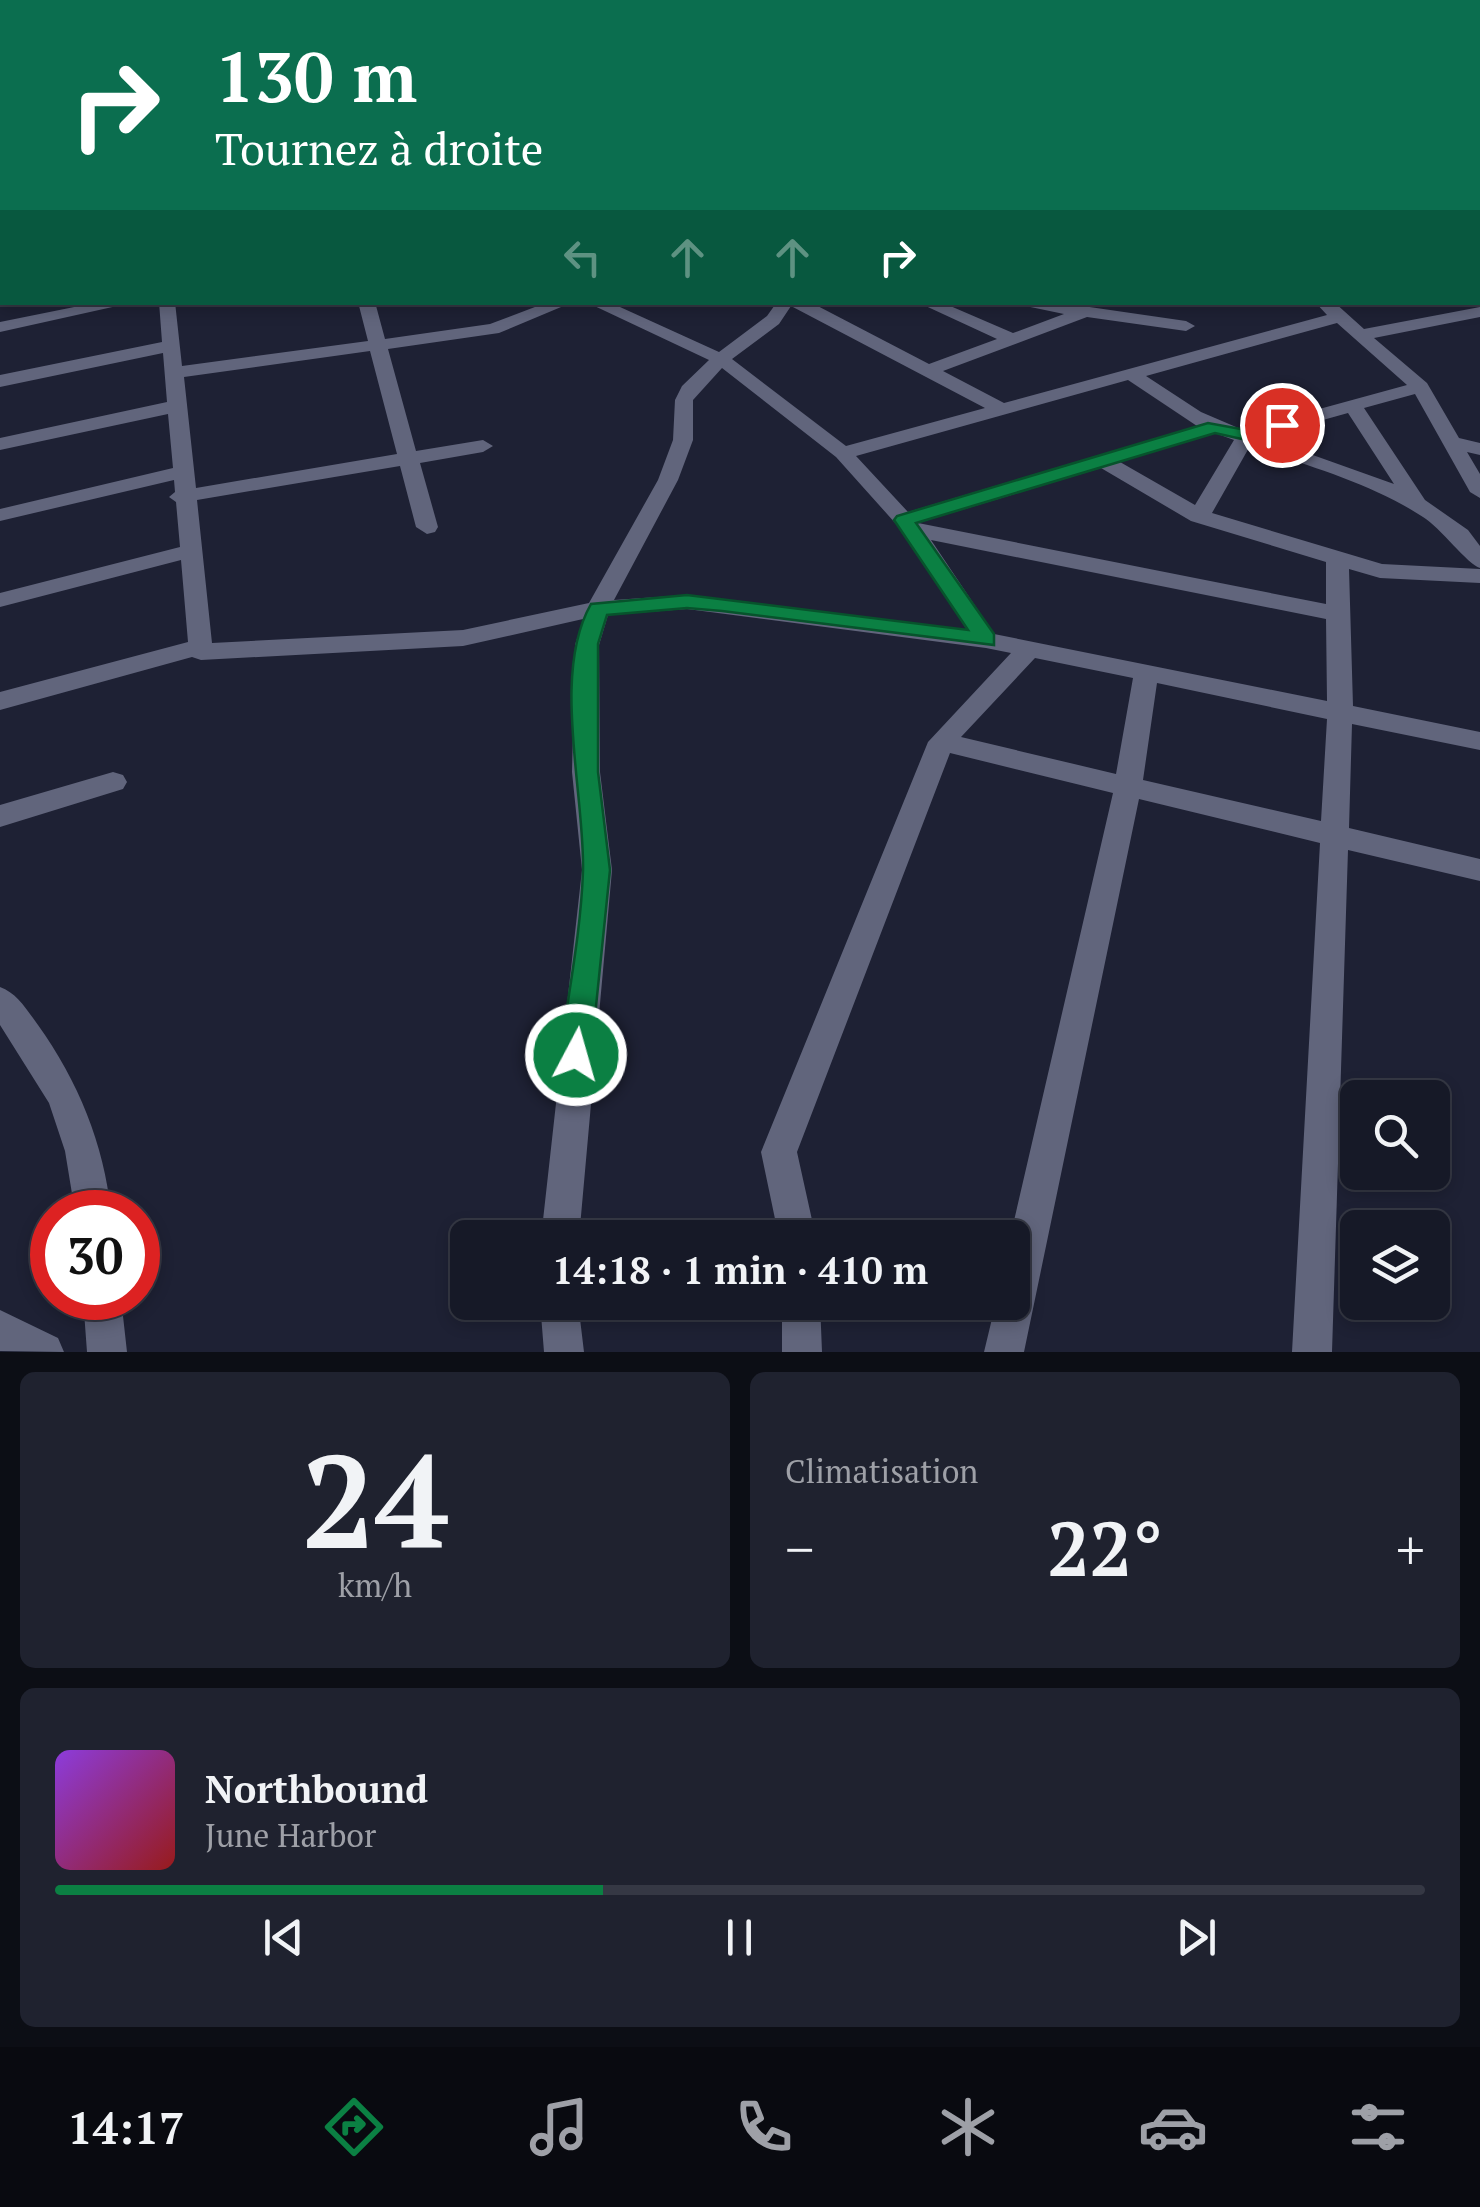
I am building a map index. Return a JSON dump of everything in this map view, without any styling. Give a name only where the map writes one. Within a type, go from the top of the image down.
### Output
[{"type":"street","points":[[0,326],[111,305]]},
{"type":"street","points":[[167,305],[201,652],[463,638],[598,608],[687,602],[722,604],[986,640],[1480,741]]},
{"type":"street","points":[[367,305],[428,527]]},
{"type":"street","points":[[174,373],[493,328],[556,305]]},
{"type":"street","points":[[601,305],[721,359],[843,453],[908,525],[986,640]]},
{"type":"street","points":[[562,1220],[596,870],[586,772],[586,644],[598,608],[668,480],[682,440],[684,400],[721,359],[773,320],[784,305]]},
{"type":"street","points":[[801,305],[1001,410]]},
{"type":"street","points":[[821,316],[841,305]]},
{"type":"street","points":[[933,305],[1014,338]]},
{"type":"street","points":[[1035,305],[1186,326],[1215,351]]},
{"type":"street","points":[[1182,305],[1186,326]]},
{"type":"street","points":[[1326,305],[1364,334],[1420,387],[1480,492]]},
{"type":"street","points":[[927,371],[1083,312]]},
{"type":"street","points":[[1364,334],[1480,312]]},
{"type":"street","points":[[843,453],[1339,317]]},
{"type":"street","points":[[0,381],[171,346]]},
{"type":"street","points":[[1131,374],[1215,427],[1246,435],[1417,504],[1459,534],[1480,561]]},
{"type":"street","points":[[1199,516],[1246,435],[1420,387]]},
{"type":"street","points":[[0,444],[177,406]]},
{"type":"street","points":[[1353,406],[1417,504]]},
{"type":"street","points":[[908,525],[1215,427]]},
{"type":"street","points":[[1451,442],[1480,450]]},
{"type":"street","points":[[183,497],[484,446]]},
{"type":"street","points":[[1104,461],[1199,516],[1380,571],[1480,576]]},
{"type":"street","points":[[0,515],[183,472]]},
{"type":"street","points":[[908,525],[1338,614]]},
{"type":"street","points":[[0,600],[191,551]]},
{"type":"street","points":[[1312,1352],[1340,711],[1337,558]]},
{"type":"street","points":[[0,701],[201,646]]},
{"type":"street","points":[[794,1220],[779,1152],[941,742],[1030,648]]},
{"type":"street","points":[[1004,1352],[1128,786],[1146,670]]},
{"type":"street","points":[[941,742],[1480,870]]},
{"type":"street","points":[[0,816],[113,782]]},
{"type":"street","points":[[0,1001],[43,1052],[70,1108],[86,1155],[90,1190]]},
{"type":"street","points":[[104,1320],[107,1352]]},
{"type":"street","points":[[561,1320],[564,1352]]},
{"type":"street","points":[[801,1320],[802,1352]]},
{"type":"street","points":[[0,1330],[44,1352]]},
{"type":"route","points":[[576,1055],[596,870],[586,772],[586,644],[598,608],[687,602],[722,604],[986,640],[904,520],[1215,427],[1246,435],[1282,425]]}]
